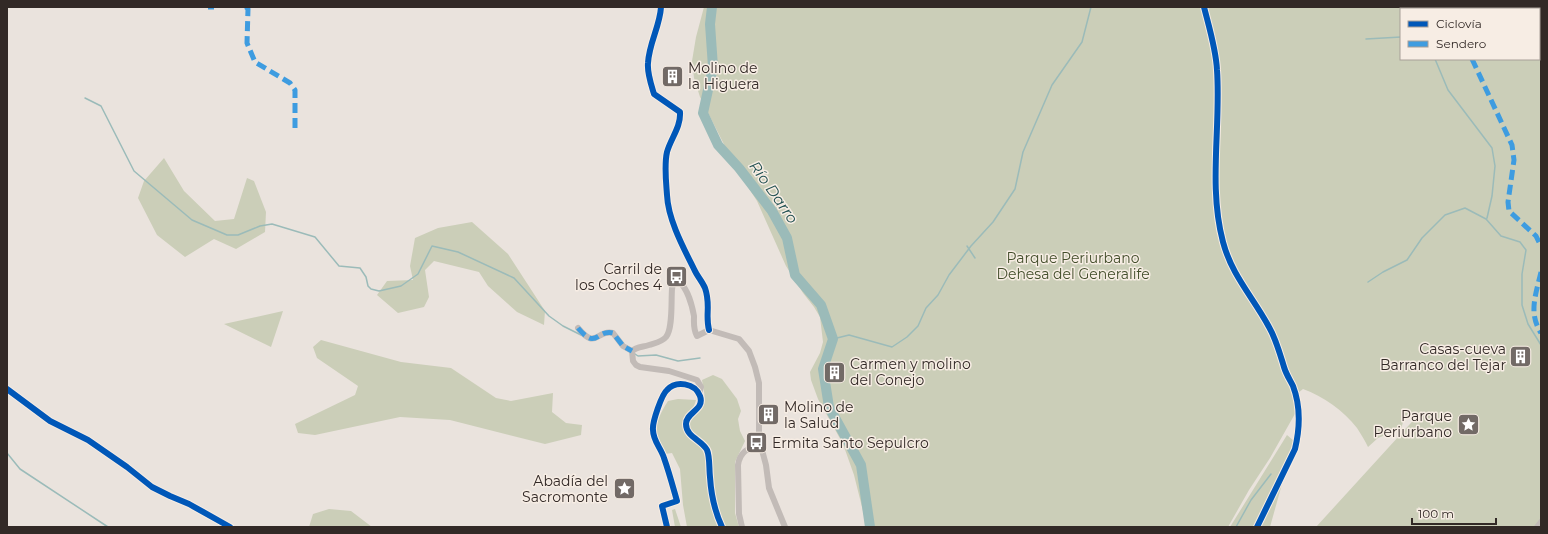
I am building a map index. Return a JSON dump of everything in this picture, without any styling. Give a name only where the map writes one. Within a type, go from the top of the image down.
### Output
[{"type":"street","points":[[662,7],[660,19],[649,55],[649,77],[654,94],[679,110],[681,117],[667,154],[667,202],[672,219],[690,260],[705,287],[709,300],[707,321],[709,330]]},
{"type":"street","points":[[1204,7],[1217,69],[1216,202],[1218,218],[1228,257],[1233,270],[1274,336],[1286,373],[1293,386],[1298,402],[1300,416],[1295,449],[1257,527]]},
{"type":"street","points":[[632,351],[635,348],[659,342],[669,333],[672,289],[673,284],[678,281],[681,283],[689,298],[697,336],[709,330],[739,339],[749,351],[759,383],[758,430],[760,446],[766,465],[769,488],[785,527]]},
{"type":"street","points":[[578,328],[584,335],[593,339],[598,338],[607,332],[613,333],[623,346],[632,351]]},
{"type":"street","points":[[632,351],[633,361],[640,367],[669,371],[697,380],[700,388],[699,394]]},
{"type":"street","points":[[667,527],[662,506],[677,501],[663,456],[654,438],[653,423],[665,392],[672,386],[685,384],[694,388],[701,399],[700,406],[688,419],[686,425],[689,433],[707,450],[712,494],[722,527]]},
{"type":"street","points":[[7,389],[50,421],[88,440],[127,467],[152,487],[189,504],[230,527]]},
{"type":"street","points":[[742,527],[739,514],[739,458],[745,450],[760,446]]},
{"type":"street","points":[[1537,527],[1541,522]]},
{"type":"green space","name":"Parque Periurbano Dehesa del Generalife","points":[[704,7],[1541,7],[1541,527],[1316,527],[1420,413],[1409,412],[1401,429],[1378,438],[1368,447],[1357,428],[1346,416],[1325,400],[1303,389],[1298,393],[1296,412],[1228,527],[867,527],[854,475],[843,444],[818,399],[811,380],[810,372],[820,353],[823,342],[820,317],[786,266],[757,201],[737,170],[700,97],[694,78],[692,61],[696,37]]},
{"type":"green space","points":[[164,158],[184,191],[215,221],[234,219],[247,178],[254,181],[266,212],[265,232],[236,249],[214,239],[185,257],[157,235],[138,198],[144,181]]},
{"type":"green space","points":[[472,222],[508,254],[545,311],[544,325],[517,312],[488,286],[479,272],[434,261],[425,270],[429,297],[424,307],[398,313],[377,295],[387,281],[413,280],[410,266],[415,238],[438,228]]},
{"type":"green space","points":[[283,311],[271,347],[224,324]]},
{"type":"green space","points":[[321,340],[401,362],[451,368],[496,398],[511,401],[553,393],[552,412],[566,423],[582,425],[581,435],[545,444],[450,420],[400,417],[315,435],[298,433],[295,424],[355,395],[358,386],[317,358],[313,347]]},
{"type":"green space","points":[[713,375],[722,379],[737,399],[741,411],[738,419],[740,431],[745,441],[735,462],[735,513],[739,527],[726,527],[718,507],[715,492],[712,468],[712,451],[707,444],[690,431],[689,427],[690,421],[705,402],[702,380]]},
{"type":"green space","points":[[678,399],[696,400],[693,409],[683,423],[684,430],[702,449],[707,461],[708,482],[718,527],[687,527],[683,505],[680,469],[672,453],[665,454],[658,440],[657,428],[660,415],[668,401]]},
{"type":"green space","points":[[1287,435],[1294,441],[1270,527],[1230,527]]},
{"type":"green space","points":[[329,509],[351,511],[372,527],[309,527],[313,514]]},
{"type":"green space","points":[[675,509],[681,527],[675,527],[672,510]]},
{"type":"waterway","name":"Río Darro","points":[[712,7],[710,24],[713,67],[703,113],[718,145],[739,168],[772,211],[787,238],[795,275],[821,305],[833,339],[823,369],[829,407],[861,465],[870,527]]},
{"type":"waterway","points":[[833,339],[849,335],[892,347],[907,337],[918,326],[926,308],[938,295],[949,275],[971,246],[993,222],[1015,189],[1023,152],[1052,85],[1082,42],[1091,7]]},
{"type":"waterway","points":[[1366,39],[1400,37]]},
{"type":"waterway","points":[[1435,60],[1448,90],[1492,148],[1495,166],[1492,196],[1487,218]]},
{"type":"waterway","points":[[85,98],[101,106],[134,171],[192,220],[227,235],[238,235],[260,226],[272,224],[315,237],[339,266],[360,268],[366,277],[368,286],[371,289],[379,291],[401,286],[418,274],[432,246],[458,252],[514,278],[549,316],[563,326],[581,335]]},
{"type":"waterway","points":[[1368,282],[1383,272],[1407,260],[1422,238],[1445,215],[1465,208],[1486,219],[1501,236],[1520,242],[1526,250],[1522,274],[1522,305],[1528,324],[1541,345]]},
{"type":"waterway","points":[[967,246],[975,258]]},
{"type":"waterway","points":[[635,354],[638,356],[656,355],[678,361],[700,358]]},
{"type":"waterway","points":[[7,453],[20,469],[108,527]]},
{"type":"waterway","points":[[1236,527],[1251,500],[1271,474]]},
{"type":"marked path","points":[[208,7],[214,7]]},
{"type":"marked path","points":[[246,7],[248,9],[247,43],[255,62],[290,83],[295,90],[295,129]]},
{"type":"marked path","points":[[1472,60],[1512,145],[1514,160],[1508,202],[1509,211],[1536,236],[1541,246]]},
{"type":"marked path","points":[[1541,272],[1534,303],[1535,318],[1541,333]]},
{"type":"marked path","points":[[578,328],[584,335],[593,339],[603,334],[613,333],[623,346],[632,351]]},
{"type":"cycle path","points":[[661,7],[659,21],[649,56],[649,75],[654,94],[680,112],[679,123],[666,157],[668,204],[673,223],[681,242],[707,294],[709,330]]},
{"type":"cycle path","points":[[1204,7],[1214,46],[1217,70],[1216,200],[1223,242],[1237,276],[1274,336],[1285,370],[1296,394],[1299,418],[1295,449],[1257,527]]},
{"type":"cycle path","points":[[667,527],[662,506],[677,501],[663,454],[654,438],[653,426],[658,408],[665,393],[671,387],[680,384],[685,384],[694,388],[700,396],[700,405],[689,417],[686,424],[691,435],[707,450],[712,496],[722,527]]},
{"type":"cycle path","points":[[7,389],[50,421],[88,440],[127,467],[152,487],[189,504],[230,527]]},
{"type":"place","name":"Molino de la Higuera","points":[[673,76]]},
{"type":"place","name":"Carril de los Coches 4","points":[[677,277]]},
{"type":"place","name":"Casas-cueva Barranco del Tejar","points":[[1521,357]]},
{"type":"place","name":"Carmen y molino del Conejo","points":[[835,372]]},
{"type":"place","name":"Molino de la Salud","points":[[768,415]]},
{"type":"place","name":"Parque Periurbano","points":[[1468,424]]},
{"type":"place","name":"Ermita Santo Sepulcro","points":[[756,443]]},
{"type":"place","name":"Abadía del Sacromonte","points":[[624,489]]}]
